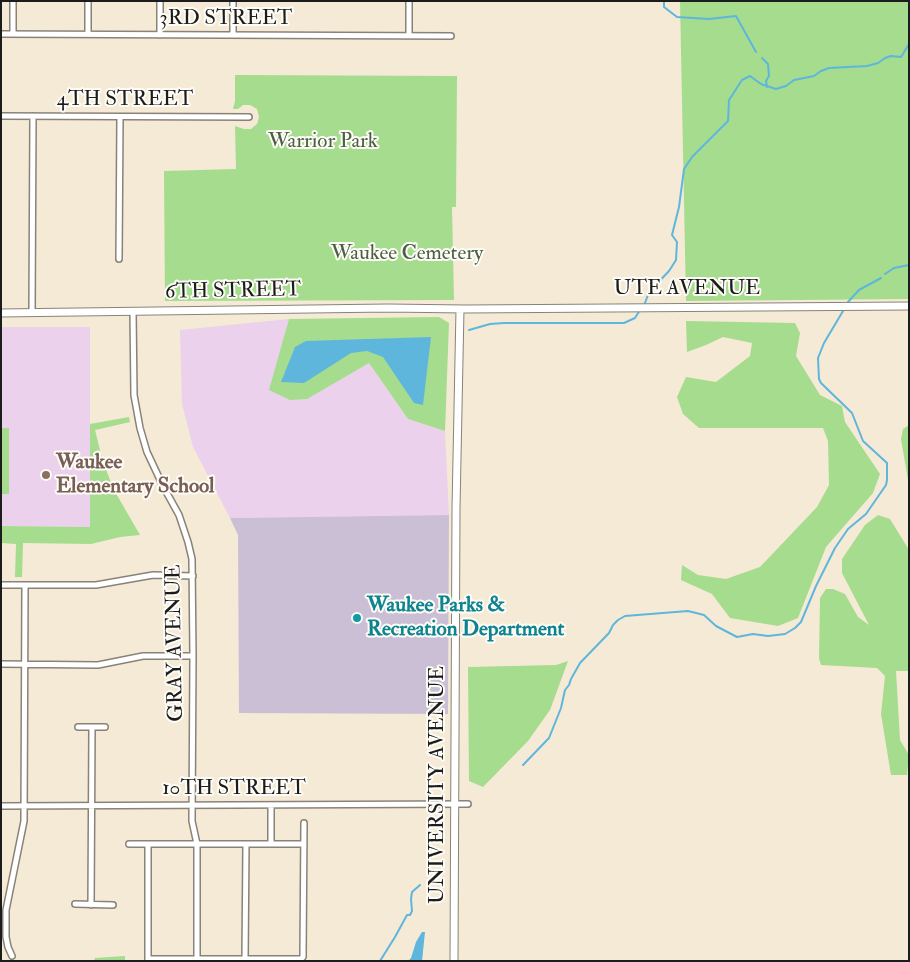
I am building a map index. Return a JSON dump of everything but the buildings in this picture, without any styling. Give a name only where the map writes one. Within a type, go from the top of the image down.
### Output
[{"type":"main road","name":"UTE AVENUE","points":[[462,309],[909,306]]},
{"type":"main road","name":"6TH STREET","points":[[1,313],[388,308],[462,309]]},
{"type":"main road","name":"UNIVERSITY AVENUE","points":[[454,961],[456,508],[462,309]]},
{"type":"street","points":[[13,1],[13,34]]},
{"type":"street","points":[[88,1],[88,34]]},
{"type":"street","points":[[160,1],[160,34]]},
{"type":"street","points":[[233,1],[233,35]]},
{"type":"street","points":[[408,36],[409,1]]},
{"type":"street","name":"3RD STREET","points":[[1,34],[451,36]]},
{"type":"street","name":"4TH STREET","points":[[1,116],[249,117]]},
{"type":"street","points":[[32,312],[33,116]]},
{"type":"street","points":[[119,259],[120,117]]},
{"type":"street","name":"GRAY AVENUE","points":[[133,311],[134,395],[140,428],[147,452],[179,515],[188,542],[193,576],[192,820],[197,844],[197,959]]},
{"type":"street","points":[[1,585],[96,585],[153,575],[193,576]]},
{"type":"street","points":[[12,956],[6,937],[6,910],[24,821],[25,806],[25,585]]},
{"type":"street","points":[[1,664],[98,665],[143,656],[193,656]]},
{"type":"street","points":[[78,726],[105,727]]},
{"type":"street","points":[[91,904],[92,727]]},
{"type":"street","name":"10TH STREET","points":[[1,806],[468,804]]},
{"type":"street","points":[[271,806],[271,844]]},
{"type":"street","points":[[148,844],[148,960],[301,959],[303,957],[304,823]]},
{"type":"street","points":[[129,844],[304,844]]},
{"type":"street","points":[[245,959],[246,844]]},
{"type":"street","points":[[75,904],[113,905]]},
{"type":"shaded area","points":[[289,319],[286,330],[307,398],[369,363],[408,419],[445,431],[449,515],[230,518],[193,447],[182,404],[180,330]]},
{"type":"shaded area","name":"Waukee Elementary School","points":[[1,327],[90,327],[90,527],[1,526]]},
{"type":"shaded area","points":[[449,515],[448,714],[239,713],[238,535],[230,518]]},
{"type":"green space","points":[[680,1],[909,1],[909,299],[686,301]]},
{"type":"green space","points":[[235,75],[457,76],[456,207],[452,207],[454,300],[165,301],[164,171],[236,169],[235,126],[251,129],[257,124],[259,117],[257,109],[250,105],[243,105],[238,109],[233,109],[235,101]]},
{"type":"green space","points":[[439,317],[449,323],[445,431],[408,419],[369,363],[307,399],[290,400],[269,390],[289,319]]},
{"type":"green space","points":[[686,321],[795,323],[800,333],[796,356],[820,395],[842,406],[845,422],[880,474],[873,493],[826,547],[798,618],[778,626],[730,618],[712,594],[681,580],[682,565],[698,575],[726,579],[760,567],[817,507],[829,485],[828,441],[823,428],[699,428],[683,414],[677,397],[686,377],[716,382],[750,356],[752,343],[723,337],[687,352]]},
{"type":"green space","points":[[129,417],[130,422],[95,430],[103,462],[114,490],[140,535],[120,537],[91,544],[23,543],[22,577],[15,577],[16,544],[1,543],[1,526],[90,527],[90,424]]},
{"type":"green space","points":[[909,425],[909,486],[901,439],[903,429]]},
{"type":"green space","points":[[1,428],[9,428],[9,494],[1,494]]},
{"type":"green space","points":[[878,515],[890,519],[909,550],[909,671],[896,671],[900,740],[909,755],[907,775],[891,775],[881,714],[885,676],[877,668],[821,665],[819,658],[820,598],[826,589],[833,589],[845,594],[858,617],[869,625],[842,573],[842,559],[865,525]]},
{"type":"green space","points":[[568,661],[550,710],[528,741],[483,787],[469,781],[468,667],[556,665]]},
{"type":"green space","points":[[125,956],[125,961],[94,961],[95,958]]},
{"type":"water","points":[[431,337],[423,405],[414,403],[383,357],[367,351],[351,353],[304,383],[281,382],[295,347],[306,341]]},
{"type":"water","points":[[422,932],[425,932],[422,961],[408,961],[411,958],[416,942]]},
{"type":"waterway","points":[[664,1],[664,7],[677,17],[709,19],[736,16],[756,52]]},
{"type":"waterway","points":[[645,303],[649,292],[669,271],[676,260],[677,242],[672,235],[679,207],[684,169],[692,157],[728,121],[729,100],[742,80],[750,76],[761,84],[776,89],[786,86],[794,80],[814,76],[829,68],[867,66],[891,56],[901,57],[909,44]]},
{"type":"waterway","points":[[762,58],[768,64],[769,76],[766,81],[767,87]]},
{"type":"waterway","points":[[885,274],[894,268],[909,265]]},
{"type":"waterway","points":[[848,302],[859,290],[881,278]]},
{"type":"waterway","points":[[469,330],[490,324],[504,323],[624,323],[635,318],[640,310]]},
{"type":"waterway","points":[[523,765],[549,738],[561,708],[565,690],[580,663],[609,633],[613,625],[625,616],[688,611],[704,615],[716,626],[737,637],[753,634],[768,636],[785,634],[801,622],[835,548],[848,529],[866,514],[886,485],[887,480],[887,463],[863,441],[852,413],[819,379],[818,358],[824,343],[843,311]]},
{"type":"waterway","points":[[380,961],[407,915],[410,915],[412,911],[412,892],[420,885]]},
{"type":"place","name":"Waukee Elementary School","points":[[46,475]]},
{"type":"place","name":"Waukee Parks & Recreation Department","points":[[357,618]]},
{"type":"park label","name":"Warrior Park","points":[[323,142]]},
{"type":"park label","name":"Waukee Cemetery","points":[[407,254]]}]
